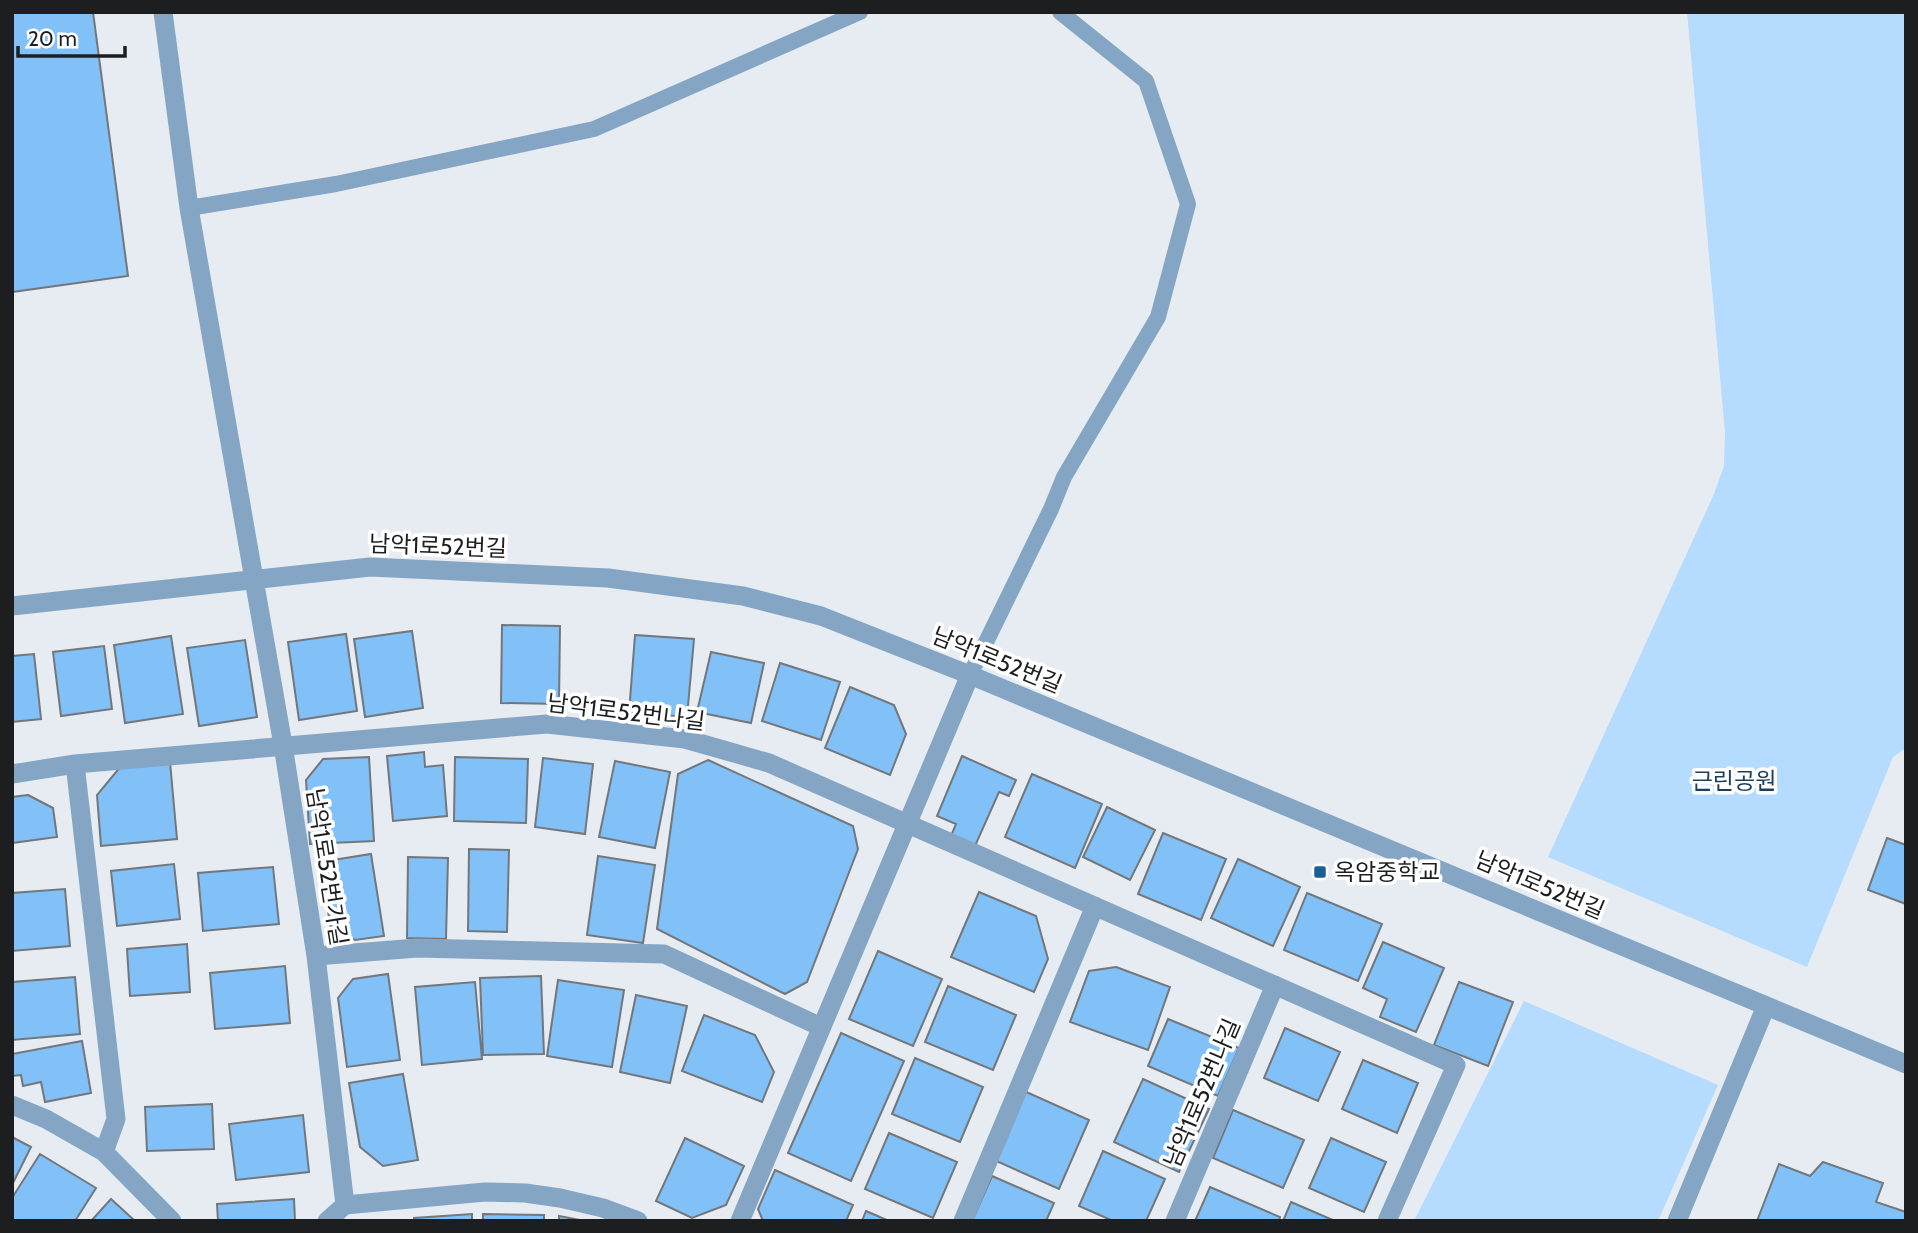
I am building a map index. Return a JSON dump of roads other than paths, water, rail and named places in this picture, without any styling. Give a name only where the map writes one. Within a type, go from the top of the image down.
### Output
[{"type":"street","name":"남악1로52번가길","points":[[163,12],[189,208],[283,746],[316,956],[345,1205]]},
{"type":"street","name":"남악1로52번길","points":[[12,606],[370,567],[608,578],[743,596],[821,616],[970,674],[1906,1064]]},
{"type":"street","points":[[740,1221],[970,674]]},
{"type":"street","name":"남악1로52번나길","points":[[283,746],[547,724],[685,739],[769,763],[1456,1065],[1387,1221]]},
{"type":"street","points":[[12,774],[75,764],[283,746]]},
{"type":"street","points":[[75,764],[116,1119],[104,1152]]},
{"type":"street","points":[[963,1221],[1096,906]]},
{"type":"street","points":[[316,956],[417,948],[664,954],[821,1027]]},
{"type":"street","name":"남악1로52번나길","points":[[1175,1221],[1275,985]]},
{"type":"street","points":[[1677,1221],[1766,1006]]},
{"type":"street","points":[[12,1105],[46,1119],[104,1152],[173,1221]]},
{"type":"street","points":[[327,1221],[345,1205],[485,1192],[525,1193],[560,1198],[603,1208],[638,1221]]},
{"type":"lane","points":[[189,208],[336,184],[594,129],[860,12]]},
{"type":"lane","points":[[970,674],[1064,477],[1158,317],[1188,204],[1146,81],[1060,12]]},
{"type":"place","name":"옥암중학교","points":[[1320,872]]},
{"type":"park label","name":"근린공원","points":[[1734,781]]}]
